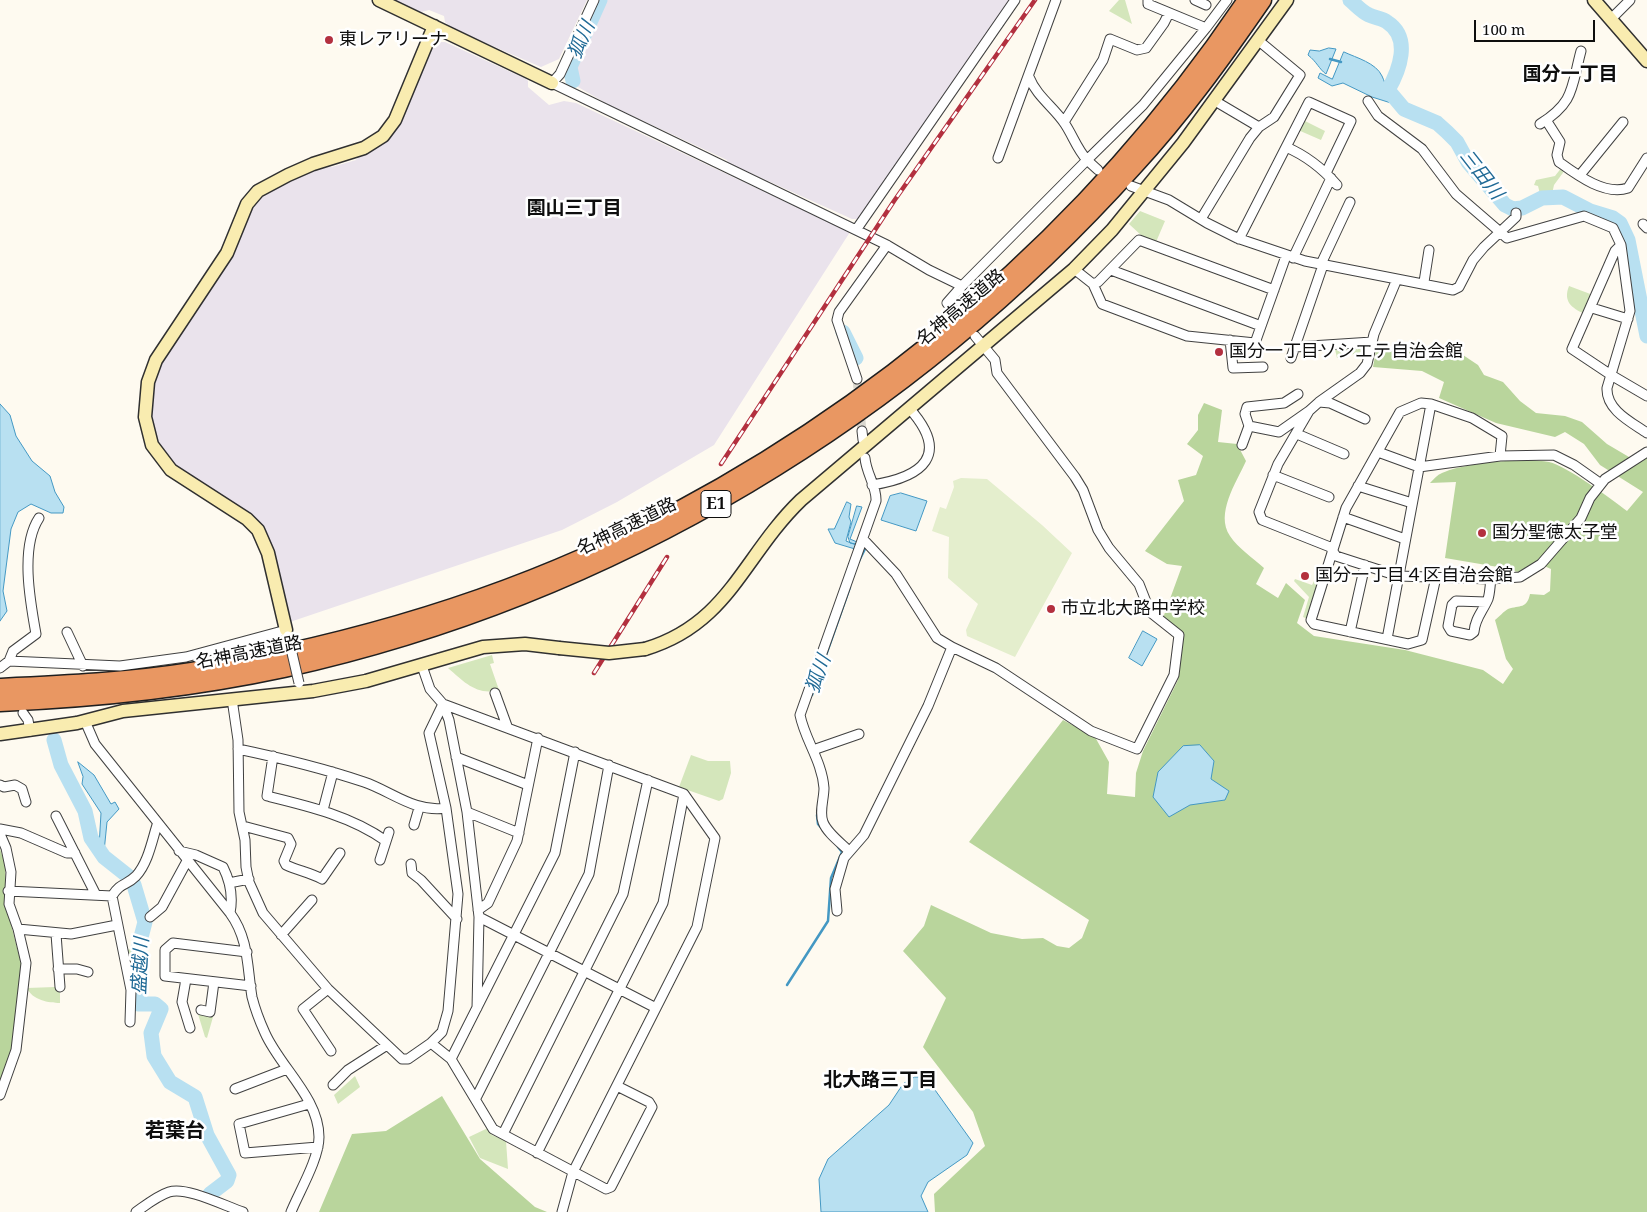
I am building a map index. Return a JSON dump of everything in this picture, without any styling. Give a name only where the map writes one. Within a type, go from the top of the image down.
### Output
[{"type":"highway","name":"名神高速道路","points":[[0,687],[125,680],[192,671],[280,653],[364,632],[469,600],[545,572],[629,535],[748,471],[869,390],[971,308],[1038,249],[1103,180],[1165,108],[1246,0]]},
{"type":"highway","name":"名神高速道路","points":[[0,703],[127,694],[194,685],[284,668],[371,646],[433,628],[568,578],[635,548],[698,515],[814,445],[880,399],[960,337],[1017,287],[1134,167],[1180,114],[1263,0]]},
{"type":"street","points":[[379,0],[887,245],[929,270],[962,286]]},
{"type":"street","points":[[552,83],[560,74],[594,0]]},
{"type":"street","points":[[856,230],[1015,0]]},
{"type":"street","points":[[998,158],[1029,78],[1056,0]]},
{"type":"street","points":[[1148,0],[1148,4],[1206,28]]},
{"type":"street","points":[[1195,0],[1206,5]]},
{"type":"street","points":[[952,309],[948,302],[962,286],[1143,105],[1227,0]]},
{"type":"street","points":[[0,734],[30,731],[85,721],[123,711],[366,681],[484,647],[525,644],[609,653],[645,649],[687,631],[711,613],[732,589],[766,539],[792,509],[1074,269],[1112,230],[1146,190],[1215,101],[1287,0]]},
{"type":"street","points":[[1594,0],[1612,18],[1647,60]]},
{"type":"street","points":[[1612,18],[1630,0]]},
{"type":"street","points":[[1064,122],[1074,110],[1103,60],[1110,39],[1137,50],[1146,48],[1164,24],[1169,13]]},
{"type":"street","points":[[300,688],[268,553],[258,530],[247,519],[171,470],[156,450],[148,434],[145,417],[148,382],[161,352],[227,254],[247,204],[258,191],[288,175],[313,164],[364,148],[383,136],[395,120],[434,26]]},
{"type":"street","points":[[1201,219],[1250,138],[1259,127],[1274,117],[1300,75],[1259,41]]},
{"type":"street","points":[[1581,51],[1571,95],[1563,107],[1543,122],[1560,142],[1557,155],[1559,162],[1599,186],[1622,190],[1628,188],[1647,158]]},
{"type":"street","points":[[1029,78],[1033,88],[1064,122],[1076,148],[1098,170]]},
{"type":"street","points":[[1215,101],[1259,127]]},
{"type":"street","points":[[1368,101],[1378,116],[1422,149],[1456,194],[1500,234],[1512,238],[1584,216],[1614,228],[1621,245],[1630,303],[1628,319],[1606,397],[1610,405],[1647,433]]},
{"type":"street","points":[[1074,269],[1093,284],[1102,304],[1187,336],[1255,342],[1274,290],[1351,121],[1309,102],[1239,239]]},
{"type":"street","points":[[1580,175],[1623,122]]},
{"type":"street","points":[[1286,147],[1301,153],[1338,185]]},
{"type":"street","points":[[1131,186],[1170,200],[1239,239],[1289,257],[1398,279],[1424,282],[1453,290],[1459,287],[1473,260],[1516,217],[1516,212]]},
{"type":"street","points":[[1291,358],[1322,264],[1350,202]]},
{"type":"street","points":[[1093,284],[1111,270],[1139,240],[1274,290]]},
{"type":"street","points":[[857,379],[837,320],[838,312],[887,245]]},
{"type":"street","points":[[1621,245],[1615,251],[1592,308],[1572,349],[1647,396]]},
{"type":"street","points":[[1424,282],[1429,250]]},
{"type":"street","points":[[1111,270],[1261,326]]},
{"type":"street","points":[[1249,426],[1279,432],[1360,373],[1366,364],[1372,342],[1398,279]]},
{"type":"street","points":[[1592,308],[1628,319]]},
{"type":"street","points":[[863,539],[896,574],[937,638],[996,668],[1091,731],[1137,749],[1174,675],[1179,635],[1150,612],[1139,584],[1109,548],[1098,530],[1083,490],[997,373],[995,360],[974,336]]},
{"type":"street","points":[[1230,340],[1233,368],[1263,368]]},
{"type":"street","points":[[1295,347],[1372,342]]},
{"type":"street","points":[[1242,445],[1249,426],[1245,414],[1247,407],[1284,403],[1298,394]]},
{"type":"street","points":[[1318,402],[1330,403],[1364,419]]},
{"type":"street","points":[[1436,577],[1422,640],[1408,644],[1314,624],[1311,620],[1343,517],[1358,486],[1400,412],[1421,403],[1431,404],[1472,418],[1496,430],[1502,436],[1500,456]]},
{"type":"street","points":[[1386,639],[1431,404]]},
{"type":"street","points":[[872,485],[909,476],[924,463],[929,451],[927,434],[925,428],[909,408]]},
{"type":"street","points":[[1309,411],[1273,475],[1259,512],[1262,520],[1330,547],[1336,556],[1398,576],[1490,579],[1520,577],[1542,564],[1581,518],[1601,484],[1612,473],[1647,452]]},
{"type":"street","points":[[862,430],[863,440]]},
{"type":"street","points":[[1297,434],[1344,454]]},
{"type":"street","points":[[1378,452],[1419,467],[1500,456],[1554,455],[1574,465],[1601,484]]},
{"type":"street","points":[[849,851],[824,825],[821,817],[824,790],[822,775],[802,726],[800,715],[876,501],[876,493],[866,470],[865,458]]},
{"type":"street","points":[[1273,475],[1329,497]]},
{"type":"street","points":[[1358,486],[1412,503]]},
{"type":"street","points":[[1343,517],[1405,539]]},
{"type":"street","points":[[0,668],[9,662],[13,651],[36,634],[27,578],[33,527],[39,518]]},
{"type":"street","points":[[1350,632],[1365,565]]},
{"type":"street","points":[[1486,602],[1456,601],[1452,605],[1448,626],[1451,631],[1470,635],[1474,632],[1475,620],[1486,602],[1490,579]]},
{"type":"street","points":[[67,632],[83,666]]},
{"type":"street","points":[[9,662],[120,666],[186,657],[287,633]]},
{"type":"street","points":[[837,910],[835,889],[837,879],[849,851],[864,835],[928,706],[952,647]]},
{"type":"street","points":[[422,666],[430,689],[443,704],[467,812],[478,914],[477,1008]]},
{"type":"street","points":[[495,693],[507,726]]},
{"type":"street","points":[[232,699],[238,749],[239,812],[243,826],[249,879],[263,913],[328,990],[402,1059],[408,1059],[431,1043],[442,1032],[448,1011],[458,894],[446,808],[429,732],[443,704]]},
{"type":"street","points":[[443,704],[507,726],[684,794],[715,838],[697,927],[573,1172],[562,1212]]},
{"type":"street","points":[[23,713],[28,720],[30,731]]},
{"type":"street","points":[[85,721],[95,744],[157,825],[230,913],[241,935],[246,952],[253,998],[264,1032],[309,1104],[318,1126],[318,1147],[290,1212]]},
{"type":"street","points":[[813,750],[859,734]]},
{"type":"street","points":[[478,914],[488,903],[517,841],[538,738]]},
{"type":"street","points":[[238,749],[333,772],[380,787],[419,808],[446,808]]},
{"type":"street","points":[[451,1058],[556,853],[575,752]]},
{"type":"street","points":[[273,756],[267,796],[323,810],[388,837],[380,860]]},
{"type":"street","points":[[456,757],[528,785]]},
{"type":"street","points":[[476,1098],[589,874],[610,765]]},
{"type":"street","points":[[323,810],[333,772]]},
{"type":"street","points":[[502,1134],[623,894],[648,780]]},
{"type":"street","points":[[0,785],[4,787],[14,785],[22,790],[26,802]]},
{"type":"street","points":[[537,1153],[663,903],[684,794]]},
{"type":"street","points":[[414,825],[419,808]]},
{"type":"street","points":[[467,812],[519,833]]},
{"type":"street","points":[[56,816],[96,895]]},
{"type":"street","points":[[130,1022],[131,990],[112,896],[118,886],[131,880],[148,855],[157,825]]},
{"type":"street","points":[[243,826],[288,838],[291,844],[284,861],[286,865],[300,871],[306,870],[322,879],[340,853]]},
{"type":"street","points":[[0,829],[21,833],[67,853],[75,854]]},
{"type":"street","points":[[0,834],[6,848],[11,872],[8,891],[9,904],[18,929],[26,963],[16,1050],[0,1095]]},
{"type":"street","points":[[179,851],[215,862],[223,867],[229,883],[230,913]]},
{"type":"street","points":[[150,916],[162,907],[187,861]]},
{"type":"street","points":[[411,864],[412,873],[422,880],[457,919]]},
{"type":"street","points":[[229,883],[249,879]]},
{"type":"street","points":[[8,891],[112,896]]},
{"type":"street","points":[[281,935],[312,900]]},
{"type":"street","points":[[478,914],[584,972],[656,1008]]},
{"type":"street","points":[[18,929],[72,934],[117,925]]},
{"type":"street","points":[[56,934],[60,986]]},
{"type":"street","points":[[246,952],[173,943],[166,950],[165,976],[251,986]]},
{"type":"street","points":[[58,970],[77,968],[88,972]]},
{"type":"street","points":[[186,978],[182,1002],[190,1028]]},
{"type":"street","points":[[201,1010],[210,1012],[214,982]]},
{"type":"street","points":[[328,990],[303,1009],[332,1051]]},
{"type":"street","points":[[431,1043],[451,1058],[494,1129],[606,1189],[611,1187],[652,1107],[650,1102],[617,1086]]},
{"type":"street","points":[[333,1085],[348,1070],[387,1045]]},
{"type":"street","points":[[235,1089],[287,1069]]},
{"type":"street","points":[[309,1104],[239,1124],[245,1153],[318,1147]]},
{"type":"street","points":[[136,1212],[167,1192],[175,1190],[193,1194],[218,1208],[243,1212]]},
{"type":"shaded area","points":[[394,0],[587,0],[559,59],[541,67],[451,28],[445,22],[444,16],[429,10],[421,12]]},
{"type":"shaded area","points":[[604,0],[1012,0],[860,219],[852,219],[728,163],[727,160],[611,106],[578,87],[573,69]]},
{"type":"shaded area","points":[[445,42],[526,79],[528,87],[549,105],[564,101],[576,103],[850,232],[714,445],[617,502],[562,530],[290,622],[267,537],[178,471],[159,449],[148,418],[157,367],[258,197],[314,168],[332,167],[356,160],[360,154],[373,149],[432,44]]},
{"type":"green space","points":[[1119,0],[1125,0],[1132,24],[1109,11]]},
{"type":"green space","points":[[1303,120],[1325,131],[1321,140],[1298,130]]},
{"type":"green space","points":[[1562,167],[1565,170],[1554,185],[1552,194],[1540,194],[1538,186],[1534,185],[1536,180],[1555,176]]},
{"type":"green space","points":[[1140,211],[1165,221],[1156,242],[1142,236],[1129,224]]},
{"type":"green space","points":[[1569,286],[1593,295],[1585,314],[1572,306],[1568,300],[1567,291]]},
{"type":"green space","points":[[1361,346],[1366,351],[1337,358],[1335,349]]},
{"type":"green space","points":[[1377,346],[1397,353],[1431,350],[1457,351],[1478,365],[1484,375],[1503,382],[1520,401],[1536,413],[1565,416],[1582,422],[1607,444],[1629,457],[1641,462],[1647,458],[1647,1212],[935,1212],[934,1194],[985,1146],[973,1112],[923,1047],[946,998],[903,951],[924,926],[931,905],[991,933],[1022,939],[1043,938],[1057,946],[1069,948],[1082,938],[1089,920],[969,842],[1063,720],[1095,737],[1109,762],[1107,794],[1135,797],[1136,773],[1143,751],[1178,680],[1183,632],[1163,618],[1182,566],[1167,564],[1145,551],[1184,501],[1178,480],[1196,475],[1203,456],[1187,444],[1198,430],[1198,415],[1204,403],[1222,410],[1218,442],[1237,444],[1246,461],[1229,498],[1226,508],[1226,527],[1237,545],[1264,568],[1256,584],[1278,598],[1286,583],[1305,600],[1297,623],[1314,636],[1405,650],[1483,670],[1503,684],[1513,669],[1506,659],[1495,620],[1508,609],[1525,604],[1530,594],[1544,595],[1550,591],[1551,569],[1535,562],[1518,572],[1445,558],[1456,482],[1430,483],[1440,474],[1464,466],[1526,460],[1549,462],[1567,470],[1627,511],[1643,492],[1600,465],[1584,444],[1565,432],[1555,437],[1496,423],[1439,398],[1444,382],[1422,371],[1373,367]]},
{"type":"green space","points":[[961,478],[987,479],[1072,553],[1015,657],[967,636],[966,630],[978,604],[948,578],[949,537],[932,531],[940,507],[946,509],[954,487],[953,481]]},
{"type":"green space","points":[[1317,575],[1323,577],[1310,620],[1303,617],[1309,597],[1294,581],[1295,579],[1312,585]]},
{"type":"green space","points":[[492,655],[494,663],[490,664],[499,690],[484,691],[477,689],[465,683],[448,668]]},
{"type":"green space","points":[[691,755],[708,761],[730,761],[731,773],[723,799],[719,801],[679,787]]},
{"type":"green space","points":[[0,849],[5,864],[6,905],[22,967],[16,1036],[0,1084]]},
{"type":"green space","points":[[132,949],[135,959],[134,991],[126,950]]},
{"type":"green space","points":[[55,987],[60,989],[60,1003],[37,998],[27,988]]},
{"type":"green space","points":[[198,1014],[213,1017],[207,1038],[205,1037]]},
{"type":"green space","points":[[355,1076],[360,1087],[338,1104],[334,1095]]},
{"type":"green space","points":[[442,1096],[480,1159],[535,1207],[547,1212],[319,1212],[352,1134],[386,1131]]},
{"type":"green space","points":[[488,1128],[492,1135],[506,1141],[508,1169],[480,1158],[469,1137]]},
{"type":"water","points":[[1329,48],[1336,49],[1326,74],[1308,55],[1310,50],[1319,51]]},
{"type":"water","points":[[1344,52],[1366,61],[1379,71],[1393,98],[1391,103],[1372,97],[1343,83],[1332,86],[1318,78],[1320,73],[1332,79]]},
{"type":"water","points":[[0,404],[10,415],[16,436],[32,461],[50,476],[55,492],[64,507],[63,513],[51,513],[31,504],[18,512],[11,529],[3,591],[7,611],[0,621]]},
{"type":"water","points":[[901,493],[927,501],[916,531],[881,520],[890,496]]},
{"type":"water","points":[[847,502],[851,504],[849,517],[851,522],[846,541],[856,545],[855,549],[835,543],[828,529],[834,529]]},
{"type":"water","points":[[857,506],[862,507],[850,539],[857,542],[857,544],[850,543],[848,537]]},
{"type":"water","points":[[1143,631],[1157,639],[1142,666],[1129,658]]},
{"type":"water","points":[[1200,745],[1214,761],[1211,779],[1229,791],[1225,800],[1190,805],[1169,817],[1153,797],[1158,772],[1183,746]]},
{"type":"water","points":[[78,762],[94,775],[111,804],[115,802],[119,809],[107,822],[104,852],[99,847],[101,813],[82,784],[83,777]]},
{"type":"water","points":[[915,1077],[921,1077],[930,1083],[973,1143],[967,1155],[928,1182],[921,1196],[928,1212],[821,1212],[819,1179],[828,1159],[889,1105],[903,1084]]},
{"type":"waterway","name":"狐川","points":[[573,81],[570,67],[600,0]]},
{"type":"waterway","name":"三田川","points":[[1350,0],[1366,14],[1387,22],[1395,29],[1399,37],[1401,55],[1396,74],[1388,90],[1404,109],[1437,123],[1447,132],[1457,142],[1468,162],[1505,205],[1513,209],[1522,208],[1542,198],[1563,197],[1590,211],[1613,218],[1620,223],[1628,240],[1647,336]]},
{"type":"waterway","points":[[1330,59],[1341,62]]},
{"type":"waterway","name":"三田川","points":[[1391,100],[1404,109]]},
{"type":"waterway","name":"狐川","points":[[843,332],[856,358]]},
{"type":"waterway","name":"狐川","points":[[859,561],[865,549]]},
{"type":"waterway","name":"狐川","points":[[812,695],[850,587]]},
{"type":"waterway","name":"盛越川","points":[[54,740],[61,765],[85,811],[91,838],[104,857],[128,876],[134,885],[145,922],[139,945],[136,1002],[138,1004],[155,1004],[161,1009],[151,1033],[154,1056],[170,1082],[195,1097],[207,1135],[229,1175],[227,1181],[210,1196]]},
{"type":"waterway","name":"狐川","points":[[817,815],[818,824],[823,830]]},
{"type":"waterway","name":"狐川","points":[[787,985],[828,921],[831,878],[842,852],[838,847]]},
{"type":"tunnel","points":[[857,379],[862,431]]},
{"type":"railway","points":[[721,464],[894,201],[1035,0]]},
{"type":"railway","points":[[594,673],[667,557]]},
{"type":"place","name":"東レアリーナ","points":[[329,40]]},
{"type":"place","name":"国分一丁目ソシエテ自治会館","points":[[1219,352]]},
{"type":"place","name":"国分聖徳太子堂","points":[[1482,533]]},
{"type":"place","name":"国分一丁目４区自治会館","points":[[1305,576]]},
{"type":"place","name":"市立北大路中学校","points":[[1051,609]]},
{"type":"district","name":"国分一丁目","points":[[1570,75]]},
{"type":"district","name":"園山三丁目","points":[[574,209]]},
{"type":"district","name":"北大路三丁目","points":[[880,1081]]},
{"type":"district","name":"若葉台","points":[[175,1131]]}]
